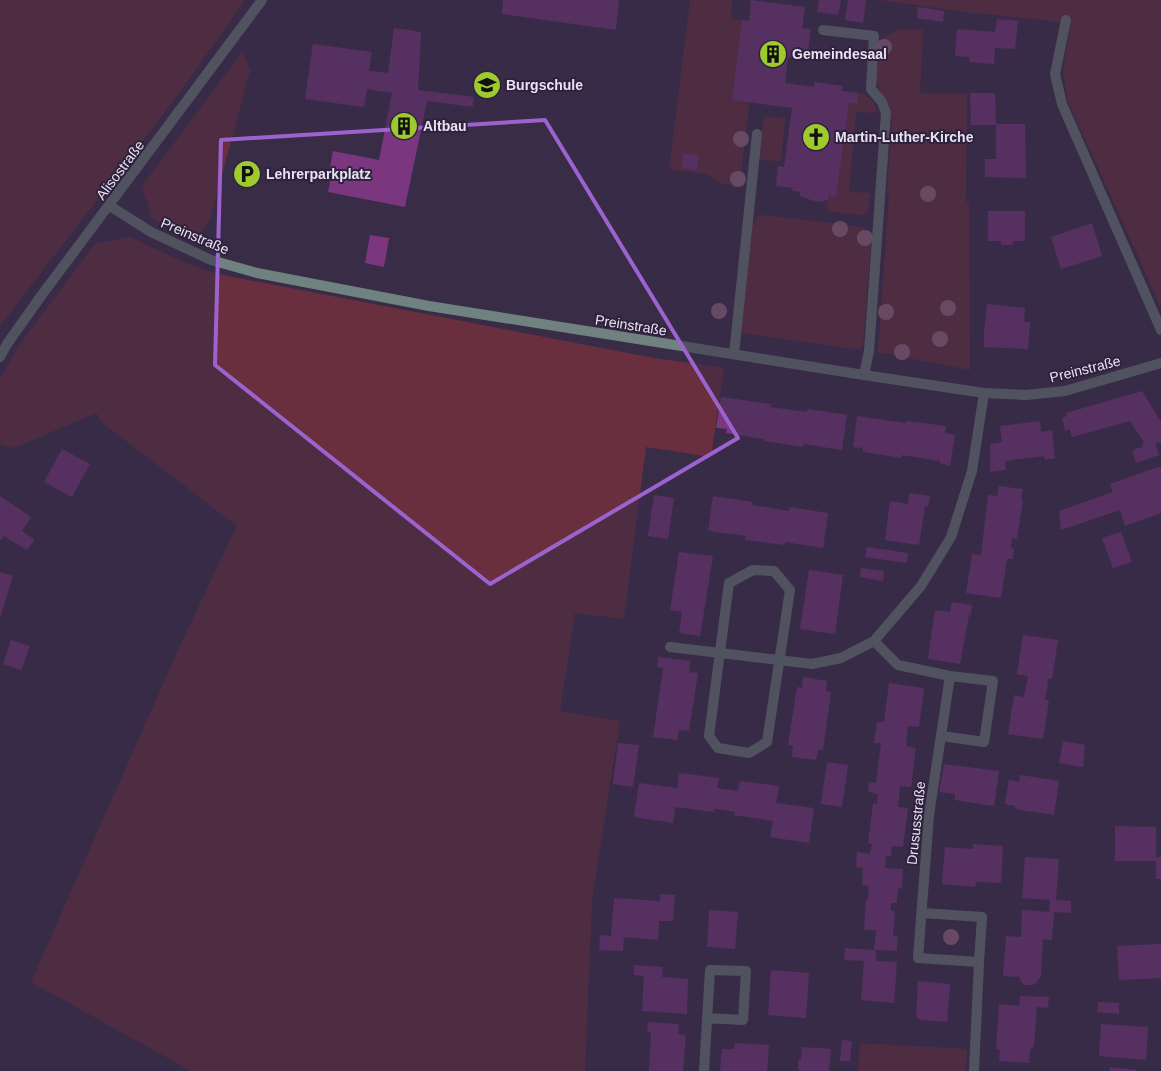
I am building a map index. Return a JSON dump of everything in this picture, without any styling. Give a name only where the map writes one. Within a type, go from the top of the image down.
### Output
[{"type":"street","name":"Alisostraße","points":[[0,357],[41,296],[262,0]]},
{"type":"street","points":[[1066,20],[1055,74],[1062,104],[1161,330]]},
{"type":"street","points":[[823,30],[874,36],[871,89],[882,102],[886,113],[869,351],[864,376]]},
{"type":"street","points":[[734,354],[757,134]]},
{"type":"street","name":"Preinstraße","points":[[110,206],[151,232],[210,260],[257,273],[429,306],[864,376],[984,393],[1026,394],[1065,391],[1161,363]]},
{"type":"street","points":[[670,647],[812,664],[842,658],[874,641],[921,586],[951,537],[972,471],[984,393]]},
{"type":"street","points":[[753,570],[774,571],[790,590],[779,661],[767,742],[750,753],[718,748],[709,736],[729,583],[753,570]]},
{"type":"street","points":[[874,641],[898,665],[950,676],[993,681],[984,742],[941,736]]},
{"type":"street","name":"Drususstraße","points":[[950,676],[928,815],[918,958],[979,962]]},
{"type":"street","points":[[922,913],[982,917],[974,1071]]},
{"type":"street","points":[[704,1071],[707,1018],[710,970],[746,971],[743,1020],[707,1018]]},
{"type":"highlighted area","points":[[545,120],[738,438],[490,584],[215,365],[221,140]]},
{"type":"shaded area","points":[[0,0],[245,0],[180,92],[0,326]]},
{"type":"shaded area","points":[[690,0],[732,0],[731,19],[742,20],[732,99],[749,103],[740,186],[720,183],[706,174],[669,169]]},
{"type":"shaded area","points":[[880,0],[1161,0],[1161,307],[1068,101],[1063,70],[1071,23],[965,12]]},
{"type":"shaded area","points":[[899,29],[923,30],[920,93],[967,94],[966,201],[969,204],[970,370],[878,352],[889,196],[887,191],[892,121],[888,100],[882,95],[876,81],[880,40]]},
{"type":"shaded area","points":[[243,51],[250,71],[210,219],[196,241],[152,219],[142,186]]},
{"type":"shaded area","points":[[859,93],[866,95],[872,100],[876,113],[856,112],[849,192],[870,193],[868,210],[863,215],[827,211],[828,195],[836,196],[849,103],[857,104]]},
{"type":"shaded area","points":[[764,116],[785,118],[781,161],[759,160]]},
{"type":"shaded area","points":[[763,215],[863,227],[870,235],[863,345],[861,350],[742,333],[752,225],[756,218]]},
{"type":"shaded area","points":[[130,237],[183,262],[217,274],[654,358],[724,368],[711,457],[646,447],[624,619],[575,613],[560,711],[620,721],[592,900],[585,1071],[191,1071],[31,982],[183,639],[237,526],[104,424],[96,413],[14,448],[0,444],[0,379],[18,347],[95,244]]},
{"type":"shaded area","points":[[860,1043],[967,1049],[966,1071],[858,1071]]},
{"type":"building","points":[[503,0],[619,0],[616,30],[502,14]]},
{"type":"building","points":[[751,0],[805,7],[802,28],[811,29],[807,59],[788,57],[785,83],[814,87],[815,82],[843,86],[842,91],[859,93],[857,104],[849,103],[836,197],[828,195],[828,200],[819,202],[800,196],[800,192],[792,191],[793,188],[776,186],[778,166],[784,167],[792,108],[732,100],[742,20],[749,21]]},
{"type":"building","points":[[819,0],[841,0],[838,15],[817,12]]},
{"type":"building","points":[[848,0],[866,0],[863,23],[845,20]]},
{"type":"building","points":[[918,7],[944,11],[943,22],[917,18]]},
{"type":"building","points":[[997,19],[1018,21],[1015,49],[995,48],[994,64],[969,62],[970,57],[955,56],[957,29],[995,32]]},
{"type":"building","points":[[394,28],[421,32],[418,90],[474,97],[473,107],[427,101],[405,207],[328,192],[332,173],[330,172],[330,167],[333,151],[379,160],[392,93],[367,89],[364,107],[305,99],[313,44],[372,52],[369,71],[388,73]]},
{"type":"building","points":[[970,93],[995,93],[996,124],[1025,124],[1026,178],[985,177],[985,159],[996,159],[996,125],[971,125]]},
{"type":"building","points":[[683,154],[699,155],[697,170],[682,168]]},
{"type":"building","points":[[988,211],[1025,211],[1025,241],[1013,241],[1013,245],[1001,245],[1001,241],[988,241]]},
{"type":"building","points":[[1092,223],[1102,256],[1061,269],[1051,237]]},
{"type":"building","points":[[370,235],[389,238],[384,267],[365,263]]},
{"type":"building","points":[[987,304],[1025,308],[1024,322],[1030,322],[1028,349],[984,347]]},
{"type":"building","points":[[1142,391],[1161,422],[1161,442],[1155,444],[1159,455],[1136,463],[1132,452],[1137,448],[1141,448],[1144,442],[1130,421],[1072,437],[1070,429],[1065,431],[1062,418],[1067,416],[1066,413]]},
{"type":"building","points":[[721,397],[771,404],[770,407],[807,412],[807,409],[847,415],[842,450],[804,444],[803,447],[726,433],[727,429],[716,428]]},
{"type":"building","points":[[857,416],[946,426],[945,433],[955,435],[950,466],[940,464],[940,461],[902,455],[902,458],[863,452],[863,448],[853,447]]},
{"type":"building","points":[[1040,421],[1041,432],[1052,430],[1055,458],[1045,460],[1044,456],[1005,461],[1006,470],[990,472],[990,444],[1002,442],[1000,426]]},
{"type":"building","points":[[62,449],[90,464],[72,497],[44,482]]},
{"type":"building","points":[[1161,466],[1161,513],[1125,526],[1120,510],[1061,530],[1059,511],[1113,492],[1110,484]]},
{"type":"building","points":[[999,486],[1023,489],[1017,539],[1012,538],[1013,559],[1007,559],[1001,598],[966,593],[972,554],[981,555],[988,495],[997,496]]},
{"type":"building","points":[[909,493],[930,496],[928,506],[925,506],[919,545],[885,540],[890,501],[908,504]]},
{"type":"building","points":[[654,495],[674,498],[668,539],[648,536]]},
{"type":"building","points":[[0,496],[31,517],[22,531],[35,540],[27,550],[4,536],[0,539]]},
{"type":"building","points":[[713,496],[752,502],[752,505],[789,511],[789,507],[828,513],[823,548],[785,542],[785,545],[745,540],[746,536],[708,531]]},
{"type":"building","points":[[1121,532],[1132,562],[1113,568],[1102,538]]},
{"type":"building","points":[[867,547],[908,553],[907,563],[865,557]]},
{"type":"building","points":[[679,552],[713,556],[700,636],[679,633],[682,612],[670,610]]},
{"type":"building","points":[[861,568],[884,571],[883,581],[860,577]]},
{"type":"building","points":[[809,570],[843,575],[835,634],[800,629]]},
{"type":"building","points":[[0,572],[13,576],[1,615],[0,615]]},
{"type":"building","points":[[952,602],[972,605],[960,664],[928,659],[935,610],[950,612]]},
{"type":"building","points":[[1023,635],[1058,640],[1052,679],[1048,679],[1045,700],[1049,700],[1043,739],[1008,734],[1014,695],[1024,697],[1028,676],[1017,674]]},
{"type":"building","points":[[11,640],[30,646],[21,670],[3,664]]},
{"type":"building","points":[[658,657],[690,661],[689,672],[698,673],[689,731],[679,730],[677,740],[653,737],[663,668],[657,667]]},
{"type":"building","points":[[803,677],[827,681],[826,691],[831,692],[823,750],[818,750],[816,760],[792,757],[793,746],[788,745],[797,687],[802,688]]},
{"type":"building","points":[[889,683],[924,688],[919,727],[908,726],[906,746],[916,748],[911,787],[900,786],[898,807],[908,808],[903,847],[892,846],[891,856],[886,856],[885,868],[903,869],[902,889],[898,888],[897,903],[891,903],[891,911],[895,911],[893,936],[898,937],[897,951],[876,950],[876,961],[897,962],[894,1003],[861,1000],[864,961],[844,960],[845,948],[874,950],[876,930],[864,930],[869,886],[862,885],[863,868],[856,867],[857,852],[870,854],[872,844],[868,843],[873,803],[877,804],[878,794],[868,792],[869,782],[876,783],[881,743],[874,743],[877,722],[884,722]]},
{"type":"building","points":[[1063,741],[1085,745],[1083,767],[1059,763]]},
{"type":"building","points":[[618,743],[639,745],[633,787],[613,784]]},
{"type":"building","points":[[827,762],[848,765],[842,807],[821,804]]},
{"type":"building","points":[[944,764],[999,771],[994,806],[955,800],[955,794],[939,792]]},
{"type":"building","points":[[679,773],[719,778],[717,788],[738,791],[740,781],[779,786],[776,803],[814,808],[809,843],[770,837],[773,821],[734,815],[735,812],[724,810],[714,809],[714,812],[675,807],[673,823],[634,817],[639,783],[677,788]]},
{"type":"building","points":[[1020,775],[1059,781],[1054,815],[1015,809],[1015,806],[1005,804],[1009,780],[1019,782]]},
{"type":"building","points":[[1115,826],[1156,827],[1156,857],[1161,857],[1161,879],[1156,879],[1156,861],[1115,861]]},
{"type":"building","points":[[973,844],[1003,846],[1001,883],[976,882],[975,887],[942,884],[945,847],[973,849]]},
{"type":"building","points":[[1025,857],[1059,859],[1056,900],[1071,901],[1071,913],[1054,912],[1052,940],[1043,939],[1041,975],[1040,979],[1038,978],[1038,981],[1033,985],[1024,985],[1020,977],[1003,976],[1006,936],[1021,937],[1022,910],[1049,912],[1050,900],[1022,898]]},
{"type":"building","points":[[660,894],[675,895],[673,921],[659,921],[658,940],[624,937],[623,951],[599,950],[600,935],[611,936],[614,898],[660,901]]},
{"type":"building","points":[[709,910],[738,912],[735,949],[707,947]]},
{"type":"building","points":[[1161,944],[1161,978],[1119,980],[1117,946]]},
{"type":"building","points":[[634,965],[663,967],[662,977],[688,979],[687,1014],[642,1011],[644,976],[634,975]]},
{"type":"building","points":[[771,970],[809,973],[806,1018],[768,1015]]},
{"type":"building","points":[[918,981],[950,984],[947,1022],[920,1020],[916,1016]]},
{"type":"building","points":[[1020,996],[1049,997],[1048,1008],[1037,1007],[1034,1046],[1030,1050],[1029,1063],[999,1061],[1000,1050],[996,1049],[999,1004],[1019,1006]]},
{"type":"building","points":[[1098,1002],[1119,1003],[1119,1014],[1097,1012]]},
{"type":"building","points":[[648,1022],[679,1024],[678,1034],[686,1035],[683,1071],[649,1071],[651,1033],[647,1032]]},
{"type":"building","points":[[1101,1024],[1148,1027],[1146,1060],[1099,1056]]},
{"type":"building","points":[[842,1040],[852,1041],[850,1061],[840,1061]]},
{"type":"building","points":[[735,1043],[769,1045],[767,1071],[720,1071],[722,1049],[734,1049]]},
{"type":"building","points":[[802,1047],[831,1049],[829,1071],[799,1071],[798,1061],[801,1059]]},
{"type":"building","points":[[1110,1067],[1136,1070],[1136,1071],[1110,1071]]},
{"type":"place","name":"Gemeindesaal","points":[[773,54]]},
{"type":"place","name":"Burgschule","points":[[487,85]]},
{"type":"place","name":"Altbau","points":[[404,126]]},
{"type":"place","name":"Martin-Luther-Kirche","points":[[816,137]]},
{"type":"place","name":"Lehrerparkplatz","points":[[247,174]]}]
